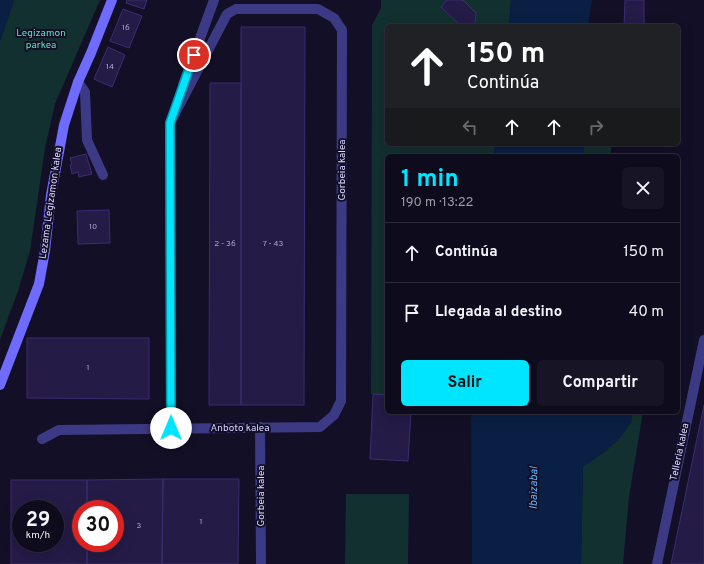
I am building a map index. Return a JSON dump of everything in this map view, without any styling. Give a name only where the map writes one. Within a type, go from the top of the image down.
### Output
[{"type":"street","name":"Lezama Legizamon kalea","points":[[0,385],[39,284],[45,251],[51,195],[64,125],[78,82],[112,0]]},
{"type":"street","points":[[171,428],[170,123],[214,0]]},
{"type":"street","name":"Gorbeia kalea","points":[[170,123],[226,14],[236,9],[318,9],[334,18],[342,30],[341,401],[334,415],[320,427]]},
{"type":"street","points":[[78,82],[85,92],[87,140],[102,175]]},
{"type":"street","name":"Telleria kalea","points":[[657,564],[704,340]]},
{"type":"street","name":"Anboto kalea","points":[[42,439],[59,430],[320,427]]},
{"type":"street","name":"Gorbeia kalea","points":[[260,428],[261,564]]},
{"type":"green space","name":"Legizamon parkea","points":[[14,0],[100,0],[55,104],[45,148],[30,251],[18,291],[0,340],[0,41]]},
{"type":"green space","points":[[381,0],[511,0],[509,24],[385,24],[385,146],[495,146],[494,154],[385,154],[385,395],[371,394],[372,25],[381,8]]},
{"type":"green space","points":[[581,146],[611,146],[611,154],[581,154]]},
{"type":"green space","points":[[632,414],[643,414],[629,497],[623,564],[581,564],[583,466],[607,450],[631,422]]},
{"type":"green space","points":[[346,494],[409,494],[408,564],[345,564]]},
{"type":"water","points":[[0,0],[14,0],[0,41]]},
{"type":"water","points":[[511,0],[592,0],[588,24],[509,24]]},
{"type":"water","points":[[495,146],[584,146],[584,154],[494,154]]},
{"type":"water","name":"Ibaizabal","points":[[471,414],[632,414],[631,422],[621,437],[607,450],[583,467],[581,564],[472,564]]},
{"type":"building","points":[[127,0],[147,0],[144,9],[126,3]]},
{"type":"building","points":[[447,0],[463,0],[476,13],[475,23],[459,24],[441,7]]},
{"type":"building","points":[[625,0],[644,0],[644,24],[624,24]]},
{"type":"building","points":[[123,9],[142,16],[129,48],[110,41]]},
{"type":"building","points":[[241,27],[305,27],[304,405],[241,405]]},
{"type":"building","points":[[108,47],[125,55],[112,87],[94,79]]},
{"type":"building","points":[[210,83],[241,83],[241,405],[209,405]]},
{"type":"building","points":[[86,154],[92,174],[79,177],[78,172],[72,174],[70,165],[72,164],[70,158]]},
{"type":"building","points":[[109,210],[110,243],[78,244],[77,211]]},
{"type":"building","points":[[27,338],[149,338],[149,399],[27,398]]},
{"type":"building","points":[[373,394],[385,395],[385,414],[411,414],[408,461],[370,459]]},
{"type":"building","points":[[704,405],[704,564],[671,564]]},
{"type":"building","points":[[163,479],[239,479],[238,564],[162,564]]},
{"type":"building","points":[[163,479],[162,564],[87,564],[87,552],[124,552],[124,500],[87,500],[87,480]]},
{"type":"building","points":[[11,480],[87,480],[87,500],[72,500],[72,552],[87,552],[87,564],[11,564]]},
{"type":"route","points":[[171,428],[170,123],[194,55]]}]
